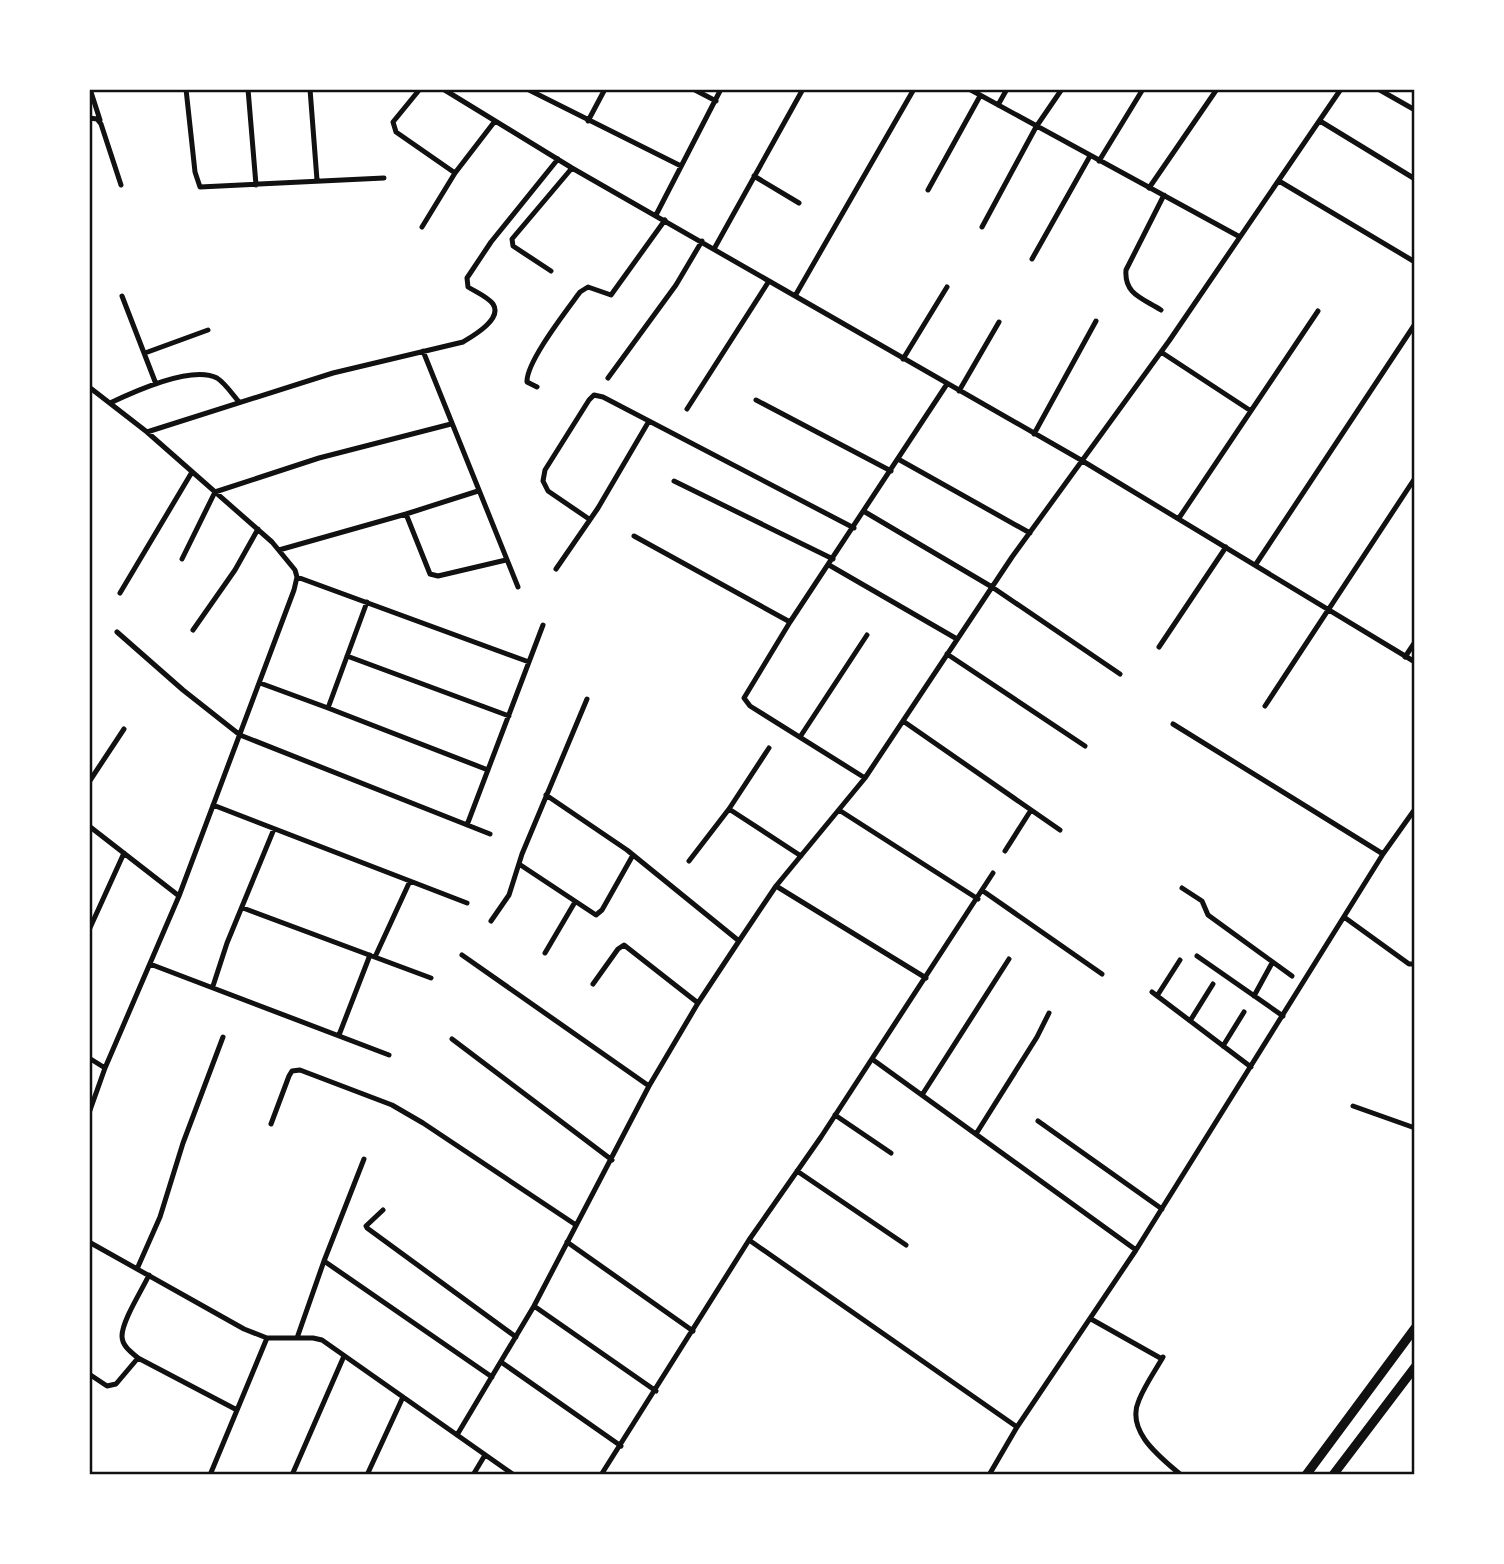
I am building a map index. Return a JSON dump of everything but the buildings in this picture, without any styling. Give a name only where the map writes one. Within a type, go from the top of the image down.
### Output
[{"type":"highway","points":[[1306,1475],[1415,1328]]},
{"type":"highway","points":[[1333,1475],[1415,1367]]},
{"type":"street","points":[[90,89],[121,185]]},
{"type":"street","points":[[186,89],[197,184],[204,188],[384,178]]},
{"type":"street","points":[[248,89],[256,185]]},
{"type":"street","points":[[310,89],[317,180]]},
{"type":"street","points":[[420,89],[393,122],[396,132],[455,173]]},
{"type":"street","points":[[443,89],[572,168],[1081,460],[1415,662]]},
{"type":"street","points":[[527,89],[681,166]]},
{"type":"street","points":[[588,121],[605,89]]},
{"type":"street","points":[[693,89],[716,101]]},
{"type":"street","points":[[656,215],[722,89]]},
{"type":"street","points":[[714,249],[803,89]]},
{"type":"street","points":[[795,296],[914,89]]},
{"type":"street","points":[[969,89],[1240,237]]},
{"type":"street","points":[[998,105],[1007,89]]},
{"type":"street","points":[[982,227],[1036,127],[1062,89]]},
{"type":"street","points":[[1099,161],[1143,89]]},
{"type":"street","points":[[1149,188],[1217,89]]},
{"type":"street","points":[[457,1435],[534,1306],[649,1086],[698,1003],[776,886],[865,778],[992,587],[1081,460],[1121,410],[1341,89]]},
{"type":"street","points":[[1378,89],[1415,110]]},
{"type":"street","points":[[928,190],[981,96]]},
{"type":"street","points":[[89,118],[97,119],[101,124]]},
{"type":"street","points":[[422,227],[455,173],[495,121]]},
{"type":"street","points":[[1320,121],[1415,179]]},
{"type":"street","points":[[1032,259],[1090,156]]},
{"type":"street","points":[[147,432],[333,373],[463,342],[479,333],[495,313],[491,302],[468,286],[467,278],[491,242],[558,159]]},
{"type":"street","points":[[551,271],[517,251],[512,239],[572,168]]},
{"type":"street","points":[[754,176],[799,203]]},
{"type":"street","points":[[1279,181],[1415,262]]},
{"type":"street","points":[[1161,310],[1129,290],[1125,282],[1126,270],[1164,195]]},
{"type":"street","points":[[537,387],[527,382],[527,374],[536,356],[580,292],[588,287],[611,295],[665,220]]},
{"type":"street","points":[[608,378],[669,295],[702,241]]},
{"type":"street","points":[[687,409],[769,281]]},
{"type":"street","points":[[904,359],[947,287]]},
{"type":"street","points":[[122,296],[156,384]]},
{"type":"street","points":[[1179,518],[1318,311]]},
{"type":"street","points":[[1034,434],[1096,321]]},
{"type":"street","points":[[959,391],[999,322]]},
{"type":"street","points":[[1256,564],[1415,324]]},
{"type":"street","points":[[145,353],[208,330]]},
{"type":"street","points":[[423,351],[517,587]]},
{"type":"street","points":[[1161,352],[1251,411]]},
{"type":"street","points":[[110,403],[156,384],[204,374],[219,379],[239,402]]},
{"type":"street","points":[[865,778],[750,706],[744,698],[790,622],[947,384]]},
{"type":"street","points":[[89,387],[147,432],[258,529],[279,550],[295,570],[297,577],[295,590],[178,896],[105,1068],[89,1113]]},
{"type":"street","points":[[589,519],[548,491],[543,481],[545,470],[594,395],[603,397],[854,528]]},
{"type":"street","points":[[756,400],[891,471]]},
{"type":"street","points":[[556,569],[649,421]]},
{"type":"street","points":[[182,559],[215,492],[319,458],[451,424]]},
{"type":"street","points":[[898,459],[1030,533]]},
{"type":"street","points":[[120,593],[192,472]]},
{"type":"street","points":[[1265,706],[1415,478]]},
{"type":"street","points":[[674,481],[831,562],[957,639]]},
{"type":"street","points":[[279,550],[478,491]]},
{"type":"street","points":[[864,512],[992,587],[1120,674]]},
{"type":"street","points":[[405,514],[430,574],[438,576],[506,559]]},
{"type":"street","points":[[193,631],[235,570],[258,529]]},
{"type":"street","points":[[634,536],[790,622]]},
{"type":"street","points":[[1159,647],[1226,547]]},
{"type":"street","points":[[297,577],[529,662]]},
{"type":"street","points":[[328,708],[367,602]]},
{"type":"street","points":[[467,825],[543,625]]},
{"type":"street","points":[[117,632],[240,736],[490,834]]},
{"type":"street","points":[[800,737],[867,635]]},
{"type":"street","points":[[1405,657],[1415,642]]},
{"type":"street","points":[[947,654],[1085,746]]},
{"type":"street","points":[[347,656],[509,716]]},
{"type":"street","points":[[260,682],[488,770]]},
{"type":"street","points":[[491,921],[509,895],[546,794],[587,699]]},
{"type":"street","points":[[903,720],[1060,830]]},
{"type":"street","points":[[1174,724],[1383,855]]},
{"type":"street","points":[[89,782],[124,729]]},
{"type":"street","points":[[689,862],[769,748]]},
{"type":"street","points":[[546,794],[595,826],[739,941]]},
{"type":"street","points":[[213,805],[467,903]]},
{"type":"street","points":[[729,808],[801,856]]},
{"type":"street","points":[[989,1475],[1017,1427],[1136,1250],[1383,855],[1415,809]]},
{"type":"street","points":[[838,810],[978,899]]},
{"type":"street","points":[[1005,851],[1031,810]]},
{"type":"street","points":[[89,825],[178,896]]},
{"type":"street","points":[[213,986],[227,943],[274,829]]},
{"type":"street","points":[[89,930],[124,853]]},
{"type":"street","points":[[519,864],[596,915],[602,910],[633,855]]},
{"type":"street","points":[[601,1475],[750,1240],[926,978],[993,873]]},
{"type":"street","points":[[339,1035],[372,956],[410,881]]},
{"type":"street","points":[[776,886],[926,978]]},
{"type":"street","points":[[1182,888],[1202,901],[1208,915],[1292,976]]},
{"type":"street","points":[[983,891],[1102,974]]},
{"type":"street","points":[[545,953],[575,902]]},
{"type":"street","points":[[243,908],[431,978]]},
{"type":"street","points":[[1345,917],[1409,964],[1415,964]]},
{"type":"street","points":[[593,984],[618,949],[624,945],[698,1003]]},
{"type":"street","points":[[462,955],[649,1086]]},
{"type":"street","points":[[1197,956],[1283,1016]]},
{"type":"street","points":[[922,1096],[1009,959]]},
{"type":"street","points":[[1180,960],[1155,994],[1251,1067]]},
{"type":"street","points":[[1254,996],[1272,963]]},
{"type":"street","points":[[150,964],[390,1055]]},
{"type":"street","points":[[1190,1021],[1213,984]]},
{"type":"street","points":[[1223,1046],[1244,1012]]},
{"type":"street","points":[[975,1134],[1037,1037],[1049,1013]]},
{"type":"street","points":[[137,1269],[160,1217],[183,1143],[223,1037]]},
{"type":"street","points":[[452,1038],[612,1160]]},
{"type":"street","points":[[89,1058],[105,1068]]},
{"type":"street","points":[[872,1059],[1136,1250]]},
{"type":"street","points":[[271,1124],[289,1076],[292,1071],[300,1070],[392,1105],[576,1226]]},
{"type":"street","points":[[1353,1106],[1415,1128]]},
{"type":"street","points":[[835,1115],[891,1153]]},
{"type":"street","points":[[1038,1121],[1162,1209]]},
{"type":"street","points":[[297,1338],[364,1159]]},
{"type":"street","points":[[797,1171],[906,1245]]},
{"type":"street","points":[[383,1210],[366,1226],[368,1228],[516,1337]]},
{"type":"street","points":[[750,1240],[1017,1427]]},
{"type":"street","points":[[89,1242],[244,1329],[267,1338],[322,1340],[514,1475]]},
{"type":"street","points":[[567,1242],[693,1331]]},
{"type":"street","points":[[324,1261],[492,1377]]},
{"type":"street","points":[[149,1275],[124,1326],[122,1337],[125,1346],[138,1358],[237,1410]]},
{"type":"street","points":[[534,1306],[656,1391]]},
{"type":"street","points":[[1091,1319],[1162,1358],[1138,1401],[1137,1420],[1148,1445],[1181,1475]]},
{"type":"street","points":[[210,1475],[267,1338]]},
{"type":"street","points":[[292,1475],[344,1356]]},
{"type":"street","points":[[89,1374],[107,1386],[116,1384],[138,1358]]},
{"type":"street","points":[[501,1362],[621,1446]]},
{"type":"street","points":[[367,1475],[403,1397]]},
{"type":"street","points":[[473,1475],[485,1455]]}]
